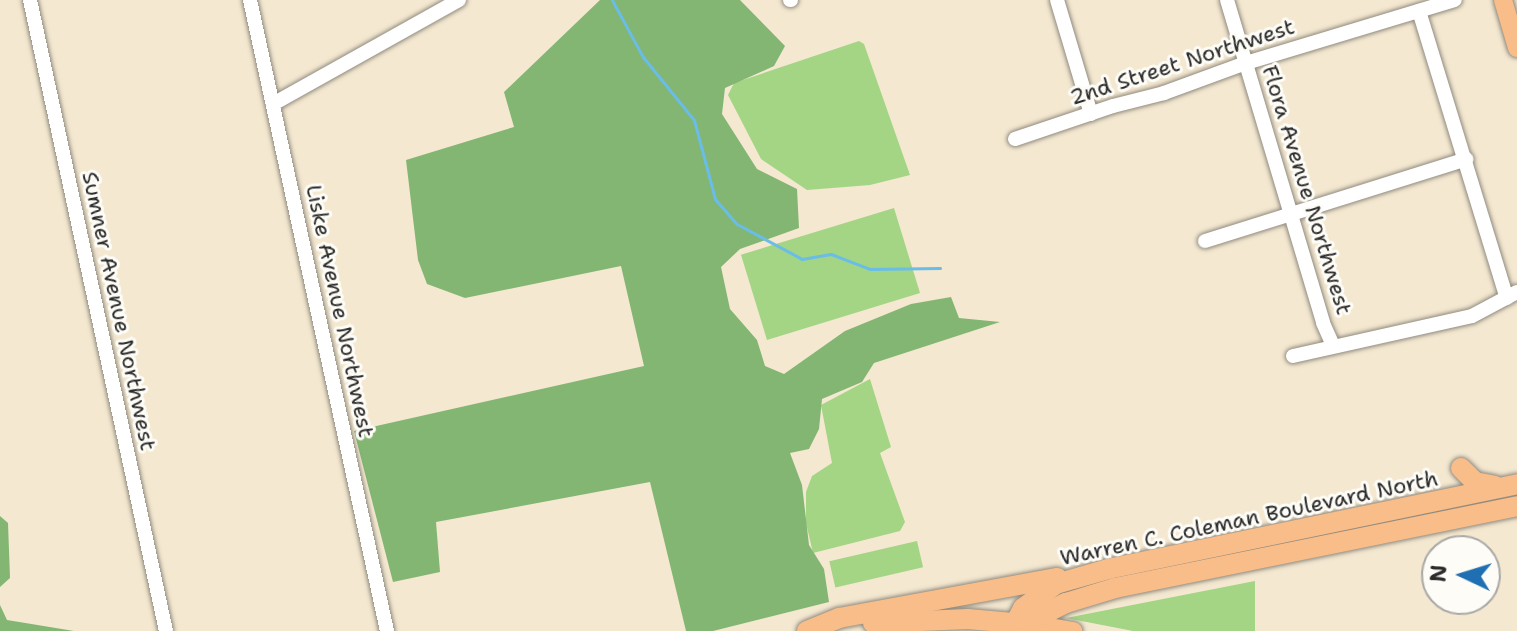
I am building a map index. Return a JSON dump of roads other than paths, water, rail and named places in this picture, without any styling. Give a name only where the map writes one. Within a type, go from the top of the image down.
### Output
[{"type":"highway","name":"Warren C. Coleman Boulevard North","points":[[1022,627],[1084,597],[1261,547],[1442,500],[1514,485]]},
{"type":"highway","name":"Warren C. Coleman Boulevard North","points":[[1022,627],[1023,608],[1056,584],[1108,569],[1517,506]]},
{"type":"highway","points":[[808,631],[839,618],[1108,569]]},
{"type":"highway","points":[[808,631],[915,620],[1022,627]]},
{"type":"main road","points":[[1503,0],[1517,48]]},
{"type":"main road","points":[[1514,0],[1517,11]]},
{"type":"main road","points":[[1022,627],[1073,631]]},
{"type":"street","name":"Sumner Avenue Northwest","points":[[30,0],[166,631]]},
{"type":"street","name":"Liske Avenue Northwest","points":[[250,0],[387,631]]},
{"type":"street","points":[[273,104],[459,0]]},
{"type":"street","points":[[1057,0],[1091,114]]},
{"type":"street","name":"Flora Avenue Northwest","points":[[1227,0],[1323,323],[1333,345]]},
{"type":"street","name":"2nd Street Northwest","points":[[1015,139],[1164,93],[1246,63],[1455,0]]},
{"type":"street","points":[[1293,356],[1472,316],[1512,295],[1419,11]]},
{"type":"street","points":[[1205,241],[1466,159]]},
{"type":"waterway","points":[[612,0],[643,57],[694,120],[715,199],[737,224],[802,259],[831,254],[870,269],[940,268]]}]
